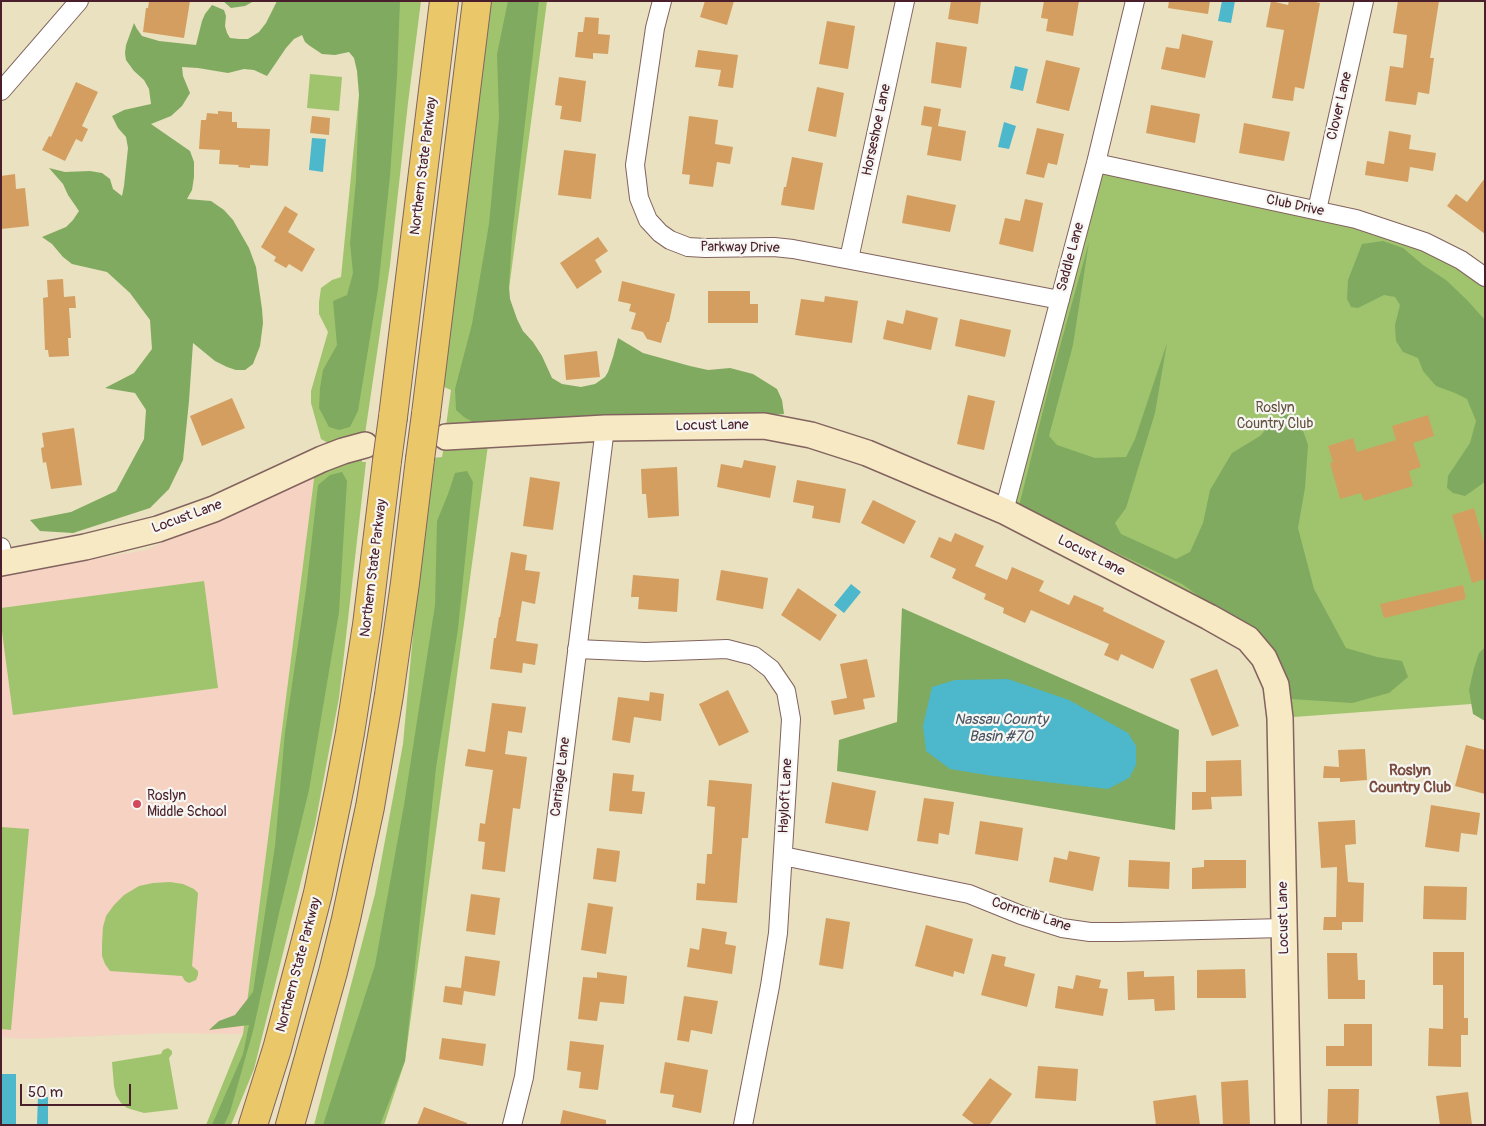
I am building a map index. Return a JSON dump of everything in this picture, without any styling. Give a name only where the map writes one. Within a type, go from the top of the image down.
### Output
[{"type":"highway","name":"Northern State Parkway","points":[[249,1125],[257,1113],[277,1049],[322,875],[342,777],[364,643],[444,1]]},
{"type":"highway","points":[[290,1125],[346,918],[380,749],[405,583],[477,1]]},
{"type":"highway","points":[[304,1125],[318,1027]]},
{"type":"street","points":[[1,92],[79,1]]},
{"type":"street","name":"Parkway Drive","points":[[662,1],[655,28],[635,165],[639,198],[648,220],[660,233],[670,240],[688,247],[774,247],[1060,300]]},
{"type":"street","name":"Horseshoe Lane","points":[[849,260],[905,1]]},
{"type":"street","name":"Saddle Lane","points":[[1004,511],[1096,163],[1135,1]]},
{"type":"street","name":"Clover Lane","points":[[1317,210],[1364,1]]},
{"type":"street","name":"Club Drive","points":[[1096,163],[1356,219],[1424,242],[1461,260],[1485,277]]},
{"type":"street","name":"Locust Lane","points":[[446,437],[605,428],[764,426],[811,434],[867,453],[1004,511],[1248,639],[1264,658],[1276,685],[1280,718],[1288,1125]]},
{"type":"street","name":"Carriage Lane","points":[[512,1125],[524,1077],[605,428]]},
{"type":"street","name":"Locust Lane","points":[[2,557],[85,547],[158,529],[214,509],[322,459],[365,445]]},
{"type":"street","name":"Hayloft Lane","points":[[577,649],[645,652],[727,649],[754,656],[771,669],[786,691],[791,719],[778,933],[770,986],[743,1125]]},
{"type":"street","name":"Corncrib Lane","points":[[783,856],[969,894],[1021,915],[1062,928],[1090,932],[1284,928]]},
{"type":"shaded area","name":"Roslyn Middle School","points":[[315,471],[243,1034],[169,1033],[23,1039],[1,1037],[1,575],[146,550]]},
{"type":"green space","points":[[223,1],[254,1],[245,6],[231,8]]},
{"type":"green space","points":[[277,1],[400,1],[390,176],[378,289],[358,411],[350,427],[339,430],[329,427],[319,408],[323,370],[337,345],[333,301],[347,295],[353,273],[350,243],[356,180],[359,95],[354,58],[349,52],[335,55],[322,54],[305,42],[302,35],[294,39],[286,48],[267,76],[254,70],[244,69],[228,73],[182,67],[183,76],[190,93],[182,106],[171,116],[151,124],[190,151],[194,162],[194,177],[192,190],[187,199],[211,201],[224,210],[233,220],[249,248],[256,267],[262,309],[263,323],[260,346],[253,364],[245,370],[236,370],[215,361],[193,343],[183,460],[169,489],[150,508],[73,533],[40,531],[30,520],[71,512],[116,491],[144,439],[146,410],[135,393],[105,388],[134,373],[152,349],[150,320],[130,293],[107,272],[72,264],[42,237],[66,227],[79,211],[63,184],[49,168],[65,172],[90,171],[102,173],[110,179],[113,189],[122,196],[128,148],[126,137],[118,128],[112,116],[124,110],[151,104],[149,89],[144,80],[126,60],[126,45],[134,23],[142,36],[159,41],[196,45],[202,21],[212,5],[224,10],[226,16],[225,26],[230,38],[248,39],[259,32],[266,23]]},
{"type":"green space","points":[[366,1],[421,1],[390,265],[365,434],[328,443],[321,439],[311,403],[311,391],[328,332],[319,314],[321,288],[332,280],[341,277],[366,24]]},
{"type":"green space","points":[[487,1],[547,1],[491,425],[446,426],[451,390],[444,387]]},
{"type":"green space","points":[[508,1],[539,1],[512,236],[510,299],[523,331],[542,356],[552,378],[562,384],[581,387],[595,384],[605,377],[608,372],[618,338],[643,353],[690,366],[708,370],[730,368],[753,374],[777,389],[782,400],[784,414],[491,425],[473,422],[456,410],[455,389],[472,324],[489,224],[499,118],[497,54]]},
{"type":"green space","points":[[310,74],[342,77],[339,111],[307,108]]},
{"type":"green space","name":"Roslyn Country Club","points":[[1098,162],[1356,219],[1485,277],[1485,703],[1280,718],[1264,658],[1004,511]]},
{"type":"green space","points":[[1383,241],[1403,248],[1423,265],[1446,280],[1485,320],[1485,481],[1465,496],[1453,493],[1447,488],[1448,476],[1470,443],[1476,421],[1467,399],[1436,386],[1423,371],[1418,358],[1403,352],[1396,341],[1395,325],[1400,305],[1395,297],[1384,295],[1358,308],[1351,307],[1347,299],[1348,280],[1362,244]]},
{"type":"green space","points":[[1089,242],[1073,345],[1049,436],[1057,445],[1095,458],[1126,457],[1135,439],[1167,343],[1155,413],[1126,508],[1115,523],[1121,534],[1176,559],[1190,552],[1203,523],[1210,490],[1232,453],[1260,436],[1275,420],[1288,414],[1301,425],[1308,445],[1305,488],[1298,528],[1314,589],[1346,648],[1377,657],[1402,661],[1408,677],[1389,693],[1352,703],[1291,699],[1245,626],[1182,584],[1019,506],[1052,375]]},
{"type":"green space","points":[[488,445],[405,1061],[384,1125],[314,1125],[375,894],[403,744],[419,568],[432,458],[442,457],[444,446]]},
{"type":"green space","points":[[362,455],[362,462],[366,462],[339,698],[315,825],[254,1069],[231,1125],[206,1125],[243,1034],[315,471]]},
{"type":"green space","points":[[467,471],[473,482],[458,629],[436,768],[405,1061],[380,1125],[323,1125],[375,965],[404,805],[435,605],[437,521],[455,473]]},
{"type":"green space","points":[[342,472],[347,481],[339,612],[309,790],[253,1031],[230,1112],[224,1125],[212,1125],[243,1054],[249,1025],[209,1030],[219,1021],[235,1015],[253,992],[275,846],[285,732],[306,590],[318,485],[330,475]]},
{"type":"green space","points":[[204,581],[218,688],[13,715],[1,624],[1,608]]},
{"type":"green space","points":[[902,608],[1179,730],[1175,830],[837,771],[839,740],[897,722]]},
{"type":"green space","points":[[1485,647],[1485,721],[1473,714],[1469,690],[1479,653]]},
{"type":"green space","points":[[1,827],[29,829],[11,1030],[1,1029]]},
{"type":"green space","points":[[170,882],[183,884],[198,893],[192,966],[198,971],[196,980],[189,983],[182,976],[110,971],[102,956],[103,927],[106,916],[124,895],[139,886]]},
{"type":"green space","points":[[168,1048],[172,1051],[169,1058],[178,1109],[144,1113],[127,1108],[116,1095],[112,1062],[161,1054],[163,1050]]},
{"type":"water","points":[[1222,1],[1235,1],[1231,23],[1218,21]]},
{"type":"water","points":[[1015,66],[1028,69],[1023,91],[1010,88]]},
{"type":"water","points":[[1004,122],[1016,126],[1009,149],[998,147]]},
{"type":"water","points":[[312,138],[326,139],[323,172],[309,170]]},
{"type":"water","points":[[851,584],[861,592],[844,613],[834,605]]},
{"type":"water","name":"Nassau County Basin #70","points":[[1008,679],[1069,700],[1128,733],[1136,746],[1136,765],[1129,778],[1108,789],[993,776],[950,769],[926,751],[923,726],[932,687],[955,680]]},
{"type":"water","points":[[1,1074],[16,1074],[16,1124],[1,1124]]},
{"type":"water","points":[[38,1097],[48,1097],[48,1124],[37,1124]]},
{"type":"building","points":[[149,1],[190,1],[184,38],[143,32],[146,8],[148,8]]},
{"type":"building","points":[[705,1],[734,1],[727,25],[700,17]]},
{"type":"building","points":[[951,1],[981,1],[978,24],[948,19]]},
{"type":"building","points":[[1044,1],[1079,1],[1073,36],[1046,31],[1048,19],[1041,18]]},
{"type":"building","points":[[1169,1],[1210,1],[1208,14],[1168,8]]},
{"type":"building","points":[[1271,1],[1288,5],[1289,1],[1320,3],[1304,89],[1295,87],[1293,101],[1272,98],[1284,30],[1266,27]]},
{"type":"building","points":[[1398,1],[1439,1],[1430,58],[1434,58],[1429,94],[1418,92],[1416,105],[1385,101],[1390,66],[1403,68],[1407,35],[1393,33]]},
{"type":"building","points":[[585,17],[599,18],[598,34],[610,35],[608,54],[593,53],[593,59],[575,57],[578,32],[583,32]]},
{"type":"building","points":[[827,21],[855,26],[848,69],[819,64]]},
{"type":"building","points":[[1182,34],[1213,41],[1205,78],[1161,69],[1166,47],[1179,49]]},
{"type":"building","points":[[936,42],[967,47],[961,88],[931,83]]},
{"type":"building","points":[[698,50],[738,55],[733,88],[718,86],[721,70],[695,67]]},
{"type":"building","points":[[1046,60],[1080,68],[1069,111],[1036,103]]},
{"type":"building","points":[[559,77],[586,81],[581,122],[560,119],[562,106],[555,105]]},
{"type":"building","points":[[76,82],[98,92],[82,126],[88,129],[82,142],[76,139],[65,161],[42,150],[49,136],[51,137]]},
{"type":"building","points":[[817,87],[844,93],[836,137],[808,131]]},
{"type":"building","points":[[1151,105],[1200,114],[1195,143],[1146,133]]},
{"type":"building","points":[[924,106],[941,109],[938,126],[966,131],[961,161],[927,155],[932,127],[921,125]]},
{"type":"building","points":[[218,111],[232,112],[232,122],[237,122],[237,128],[270,129],[268,166],[250,165],[250,168],[238,167],[239,165],[219,164],[220,150],[199,149],[201,120],[206,120],[207,113],[218,114]]},
{"type":"building","points":[[312,116],[330,118],[329,135],[310,133]]},
{"type":"building","points":[[689,116],[718,120],[715,144],[733,147],[730,164],[717,162],[713,187],[689,184],[690,175],[682,174]]},
{"type":"building","points":[[1244,123],[1290,132],[1284,161],[1239,153]]},
{"type":"building","points":[[1037,128],[1064,134],[1057,165],[1048,163],[1044,178],[1026,174]]},
{"type":"building","points":[[1389,131],[1411,135],[1409,149],[1436,153],[1433,171],[1410,167],[1408,182],[1365,175],[1367,161],[1384,164]]},
{"type":"building","points":[[564,150],[596,154],[591,199],[558,195]]},
{"type":"building","points":[[792,157],[823,163],[814,210],[781,205]]},
{"type":"building","points":[[15,174],[16,189],[25,188],[29,226],[1,229],[1,176]]},
{"type":"building","points":[[1485,178],[1485,234],[1447,206],[1456,194],[1467,202]]},
{"type":"building","points":[[907,195],[956,205],[950,232],[902,223]]},
{"type":"building","points":[[1025,199],[1043,203],[1033,252],[999,244],[1005,218],[1020,221]]},
{"type":"building","points":[[285,206],[298,214],[288,232],[315,249],[302,272],[289,264],[286,268],[274,261],[276,257],[261,247]]},
{"type":"building","points":[[598,237],[608,251],[595,260],[602,272],[577,289],[560,263]]},
{"type":"building","points":[[63,279],[64,297],[75,296],[76,308],[69,308],[71,338],[68,338],[69,356],[49,357],[48,350],[45,350],[43,298],[48,297],[47,280]]},
{"type":"building","points":[[622,281],[675,294],[669,322],[667,322],[661,343],[647,339],[643,332],[631,329],[636,313],[629,311],[631,304],[618,301]]},
{"type":"building","points":[[708,291],[750,291],[750,304],[758,304],[758,323],[708,323]]},
{"type":"building","points":[[825,296],[858,301],[852,343],[795,335],[801,299],[824,302]]},
{"type":"building","points":[[906,310],[938,318],[931,350],[883,339],[887,320],[903,324]]},
{"type":"building","points":[[960,319],[1011,330],[1005,357],[955,346]]},
{"type":"building","points":[[597,351],[600,377],[566,380],[564,355]]},
{"type":"building","points":[[968,395],[995,401],[984,450],[957,444]]},
{"type":"building","points":[[232,398],[245,428],[202,446],[190,416]]},
{"type":"building","points":[[1428,415],[1434,436],[1413,443],[1421,467],[1409,471],[1413,486],[1364,501],[1361,493],[1340,499],[1330,463],[1333,462],[1328,446],[1353,438],[1357,452],[1396,440],[1392,426]]},
{"type":"building","points":[[74,428],[82,485],[51,489],[46,462],[43,463],[41,448],[44,447],[42,433]]},
{"type":"building","points":[[744,460],[776,466],[770,498],[717,487],[721,464],[742,468]]},
{"type":"building","points":[[677,467],[679,516],[648,518],[646,494],[642,494],[641,469]]},
{"type":"building","points":[[530,477],[560,482],[553,530],[523,526]]},
{"type":"building","points":[[797,480],[846,489],[840,523],[812,518],[814,506],[793,502]]},
{"type":"building","points":[[873,500],[916,521],[904,544],[861,523]]},
{"type":"building","points":[[1474,508],[1485,546],[1485,579],[1472,583],[1452,515]]},
{"type":"building","points":[[955,533],[984,546],[975,566],[1007,580],[1012,567],[1044,581],[1039,591],[1069,605],[1074,595],[1104,608],[1103,611],[1165,641],[1153,669],[1121,654],[1118,661],[1104,655],[1109,644],[1031,610],[1025,623],[1003,613],[1004,608],[984,599],[986,594],[952,578],[956,569],[930,557],[939,537],[951,542]]},
{"type":"building","points":[[511,552],[527,555],[525,570],[540,572],[535,604],[522,601],[516,641],[538,644],[535,665],[523,663],[522,673],[490,669],[494,638],[496,638]]},
{"type":"building","points":[[721,570],[768,578],[763,609],[716,600]]},
{"type":"building","points":[[633,575],[679,579],[677,612],[638,609],[639,597],[631,597]]},
{"type":"building","points":[[1463,585],[1466,599],[1384,618],[1380,604]]},
{"type":"building","points":[[798,588],[837,615],[820,641],[781,615]]},
{"type":"building","points":[[867,659],[875,697],[863,699],[865,709],[834,715],[831,701],[847,698],[840,664]]},
{"type":"building","points":[[1217,669],[1239,726],[1212,736],[1190,679]]},
{"type":"building","points":[[728,690],[749,732],[719,746],[699,704]]},
{"type":"building","points":[[650,692],[664,694],[661,721],[634,717],[630,743],[612,740],[618,697],[649,701]]},
{"type":"building","points":[[492,703],[526,707],[522,733],[508,731],[505,754],[527,757],[520,809],[513,808],[505,872],[482,869],[485,842],[478,841],[480,823],[485,824],[493,770],[465,766],[468,749],[485,752]]},
{"type":"building","points":[[1466,745],[1485,750],[1485,794],[1455,786]]},
{"type":"building","points":[[1365,749],[1367,780],[1340,782],[1340,778],[1323,778],[1324,766],[1339,767],[1338,750]]},
{"type":"building","points":[[1241,760],[1242,796],[1211,797],[1212,809],[1192,810],[1192,792],[1206,792],[1206,761]]},
{"type":"building","points":[[613,773],[634,775],[632,791],[645,792],[642,814],[609,811]]},
{"type":"building","points":[[709,780],[752,784],[748,838],[742,838],[737,903],[696,900],[697,883],[705,884],[707,854],[712,854],[715,807],[707,806]]},
{"type":"building","points":[[832,782],[876,791],[868,831],[825,823]]},
{"type":"building","points":[[924,798],[954,802],[949,835],[939,833],[938,844],[917,841]]},
{"type":"building","points":[[1431,805],[1480,813],[1477,835],[1461,833],[1459,852],[1425,847]]},
{"type":"building","points":[[1355,820],[1356,844],[1345,845],[1348,882],[1364,883],[1363,922],[1342,922],[1342,930],[1323,930],[1324,917],[1336,917],[1337,867],[1321,868],[1318,822]]},
{"type":"building","points":[[980,821],[1023,828],[1018,861],[975,854]]},
{"type":"building","points":[[597,848],[620,851],[616,882],[593,879]]},
{"type":"building","points":[[1069,851],[1100,857],[1093,891],[1049,882],[1054,857],[1067,860]]},
{"type":"building","points":[[1129,860],[1170,862],[1169,889],[1128,887]]},
{"type":"building","points":[[1204,860],[1246,860],[1246,888],[1192,889],[1192,868],[1204,867]]},
{"type":"building","points":[[1424,886],[1467,887],[1466,920],[1423,919]]},
{"type":"building","points":[[471,894],[500,898],[495,935],[466,931]]},
{"type":"building","points":[[588,903],[613,907],[606,954],[581,950]]},
{"type":"building","points":[[826,918],[850,922],[843,969],[819,965]]},
{"type":"building","points":[[926,925],[973,939],[964,974],[954,971],[953,977],[915,966]]},
{"type":"building","points":[[702,928],[727,932],[725,944],[736,946],[732,974],[687,967],[690,948],[699,950]]},
{"type":"building","points":[[1433,952],[1464,952],[1464,1018],[1468,1018],[1468,1035],[1461,1035],[1461,1067],[1428,1066],[1429,1028],[1443,1029],[1443,985],[1433,985]]},
{"type":"building","points":[[1327,953],[1357,953],[1358,980],[1365,980],[1365,999],[1328,999]]},
{"type":"building","points":[[992,954],[1006,957],[1004,966],[1035,974],[1027,1007],[981,995]]},
{"type":"building","points":[[465,956],[500,961],[495,996],[464,991],[462,1005],[443,1002],[445,986],[461,988]]},
{"type":"building","points":[[1245,969],[1246,998],[1197,998],[1197,970]]},
{"type":"building","points":[[1144,971],[1144,977],[1174,976],[1175,1010],[1155,1011],[1154,999],[1128,1000],[1127,972]]},
{"type":"building","points":[[597,972],[627,976],[624,1004],[600,1002],[597,1021],[578,1019],[583,977],[597,978]]},
{"type":"building","points":[[1076,975],[1101,980],[1099,988],[1108,989],[1103,1016],[1055,1008],[1058,986],[1073,989]]},
{"type":"building","points":[[684,996],[718,1001],[712,1034],[691,1030],[689,1042],[677,1040]]},
{"type":"building","points":[[1344,1024],[1372,1024],[1372,1066],[1326,1066],[1326,1046],[1344,1046]]},
{"type":"building","points":[[442,1038],[486,1044],[483,1066],[439,1059]]},
{"type":"building","points":[[570,1041],[604,1045],[598,1090],[579,1088],[581,1072],[567,1070]]},
{"type":"building","points":[[665,1062],[708,1070],[701,1113],[672,1107],[674,1095],[660,1093]]},
{"type":"building","points":[[1038,1066],[1078,1069],[1076,1101],[1035,1098]]},
{"type":"building","points":[[990,1078],[1012,1094],[989,1125],[975,1125],[962,1115]]},
{"type":"building","points":[[1248,1080],[1250,1125],[1223,1125],[1221,1082]]},
{"type":"building","points":[[1328,1089],[1359,1089],[1358,1125],[1327,1125]]},
{"type":"building","points":[[1468,1092],[1472,1125],[1440,1125],[1436,1096]]},
{"type":"building","points":[[1196,1095],[1200,1125],[1156,1125],[1153,1101]]},
{"type":"building","points":[[424,1107],[467,1123],[467,1125],[417,1125]]},
{"type":"building","points":[[563,1110],[606,1120],[606,1125],[560,1125]]},
{"type":"place","name":"Roslyn Middle School","points":[[137,804]]},
{"type":"district","name":"Roslyn Country Club","points":[[1410,780]]}]
